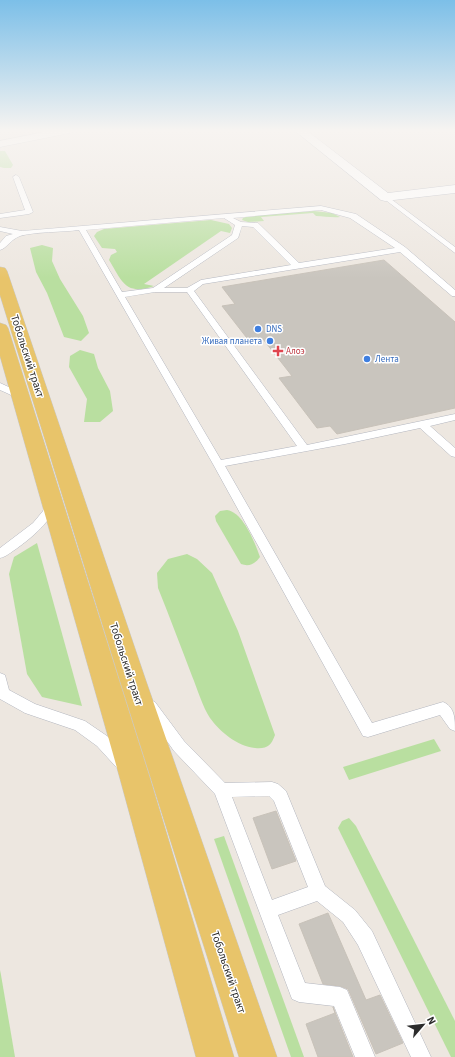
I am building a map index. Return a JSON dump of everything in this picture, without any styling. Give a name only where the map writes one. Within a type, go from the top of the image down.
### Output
[{"type":"main road","name":"Тобольский тракт","points":[[0,271],[133,681],[258,1057]]},
{"type":"main road","name":"Тобольский тракт","points":[[0,328],[3,356],[20,396],[134,775],[215,1057]]},
{"type":"street","points":[[362,179],[385,197],[455,189]]},
{"type":"lane","points":[[0,216],[29,212],[17,179]]},
{"type":"lane","points":[[385,197],[455,251]]},
{"type":"lane","points":[[0,229],[22,233],[321,208],[353,216],[402,249],[455,294]]},
{"type":"lane","points":[[225,216],[239,224],[255,224],[297,266]]},
{"type":"lane","points":[[155,290],[235,236],[239,224]]},
{"type":"lane","points":[[81,228],[218,464],[368,731],[443,708],[455,725]]},
{"type":"lane","points":[[0,248],[9,238],[22,233]]},
{"type":"lane","points":[[119,295],[155,290],[189,290],[201,282],[402,249]]},
{"type":"lane","points":[[189,290],[304,448]]},
{"type":"lane","points":[[0,386],[20,396]]},
{"type":"lane","points":[[218,464],[344,441],[455,417]]},
{"type":"lane","points":[[422,424],[455,454]]},
{"type":"lane","points":[[0,554],[36,528],[49,512],[52,503]]},
{"type":"lane","points":[[133,681],[179,746],[221,790],[299,992],[340,997],[365,1057]]},
{"type":"lane","points":[[1,688],[30,709],[80,725],[102,741],[134,775]]},
{"type":"lane","points":[[221,790],[272,789],[280,796],[319,892],[349,916],[365,938],[421,1057]]},
{"type":"lane","points":[[268,910],[319,892]]},
{"type":"green space","points":[[314,211],[332,213],[340,217],[316,216],[313,213],[261,217],[264,221],[248,222],[242,220],[243,218],[249,216]]},
{"type":"green space","points":[[211,220],[229,224],[232,228],[230,233],[221,231],[144,284],[154,286],[144,289],[130,288],[121,280],[109,260],[111,255],[117,252],[115,249],[102,248],[94,236],[97,232],[104,229]]},
{"type":"green space","points":[[42,245],[53,248],[52,261],[60,279],[83,316],[89,333],[81,341],[64,337],[47,293],[36,272],[30,248]]},
{"type":"green space","points":[[80,350],[94,354],[98,368],[110,391],[113,411],[100,422],[84,422],[87,399],[69,367],[70,356]]},
{"type":"green space","points":[[227,510],[238,516],[252,537],[260,557],[252,564],[241,564],[216,521],[215,516],[220,511]]},
{"type":"green space","points":[[37,543],[82,706],[42,697],[27,674],[9,574],[14,557]]},
{"type":"green space","points":[[187,554],[197,559],[212,573],[238,631],[275,735],[272,742],[266,747],[248,747],[235,741],[224,733],[207,714],[158,588],[157,573],[168,559]]},
{"type":"green space","points":[[434,739],[441,751],[349,780],[343,767]]},
{"type":"green space","points":[[349,818],[356,826],[455,1021],[455,1057],[451,1057],[338,828],[342,821]]},
{"type":"green space","points":[[224,836],[304,1057],[291,1057],[214,839]]},
{"type":"green space","points":[[0,970],[1,975],[15,1057],[0,1057]]},
{"type":"building","name":"Лента","points":[[384,260],[455,322],[455,408],[337,434],[330,426],[317,428],[279,378],[292,376],[263,339],[250,342],[222,306],[235,304],[222,287]]},
{"type":"building","points":[[276,811],[296,861],[272,869],[253,818]]},
{"type":"building","points":[[328,913],[366,1000],[380,995],[403,1043],[376,1054],[348,989],[340,986],[323,984],[299,924]]},
{"type":"building","points":[[333,1007],[353,1057],[318,1057],[306,1024],[335,1013]]},
{"type":"place","name":"DNS","points":[[258,329]]},
{"type":"place","name":"Живая планета","points":[[270,341]]},
{"type":"place","name":"Алоэ","points":[[278,351]]},
{"type":"place","name":"Лента","points":[[367,359]]}]
